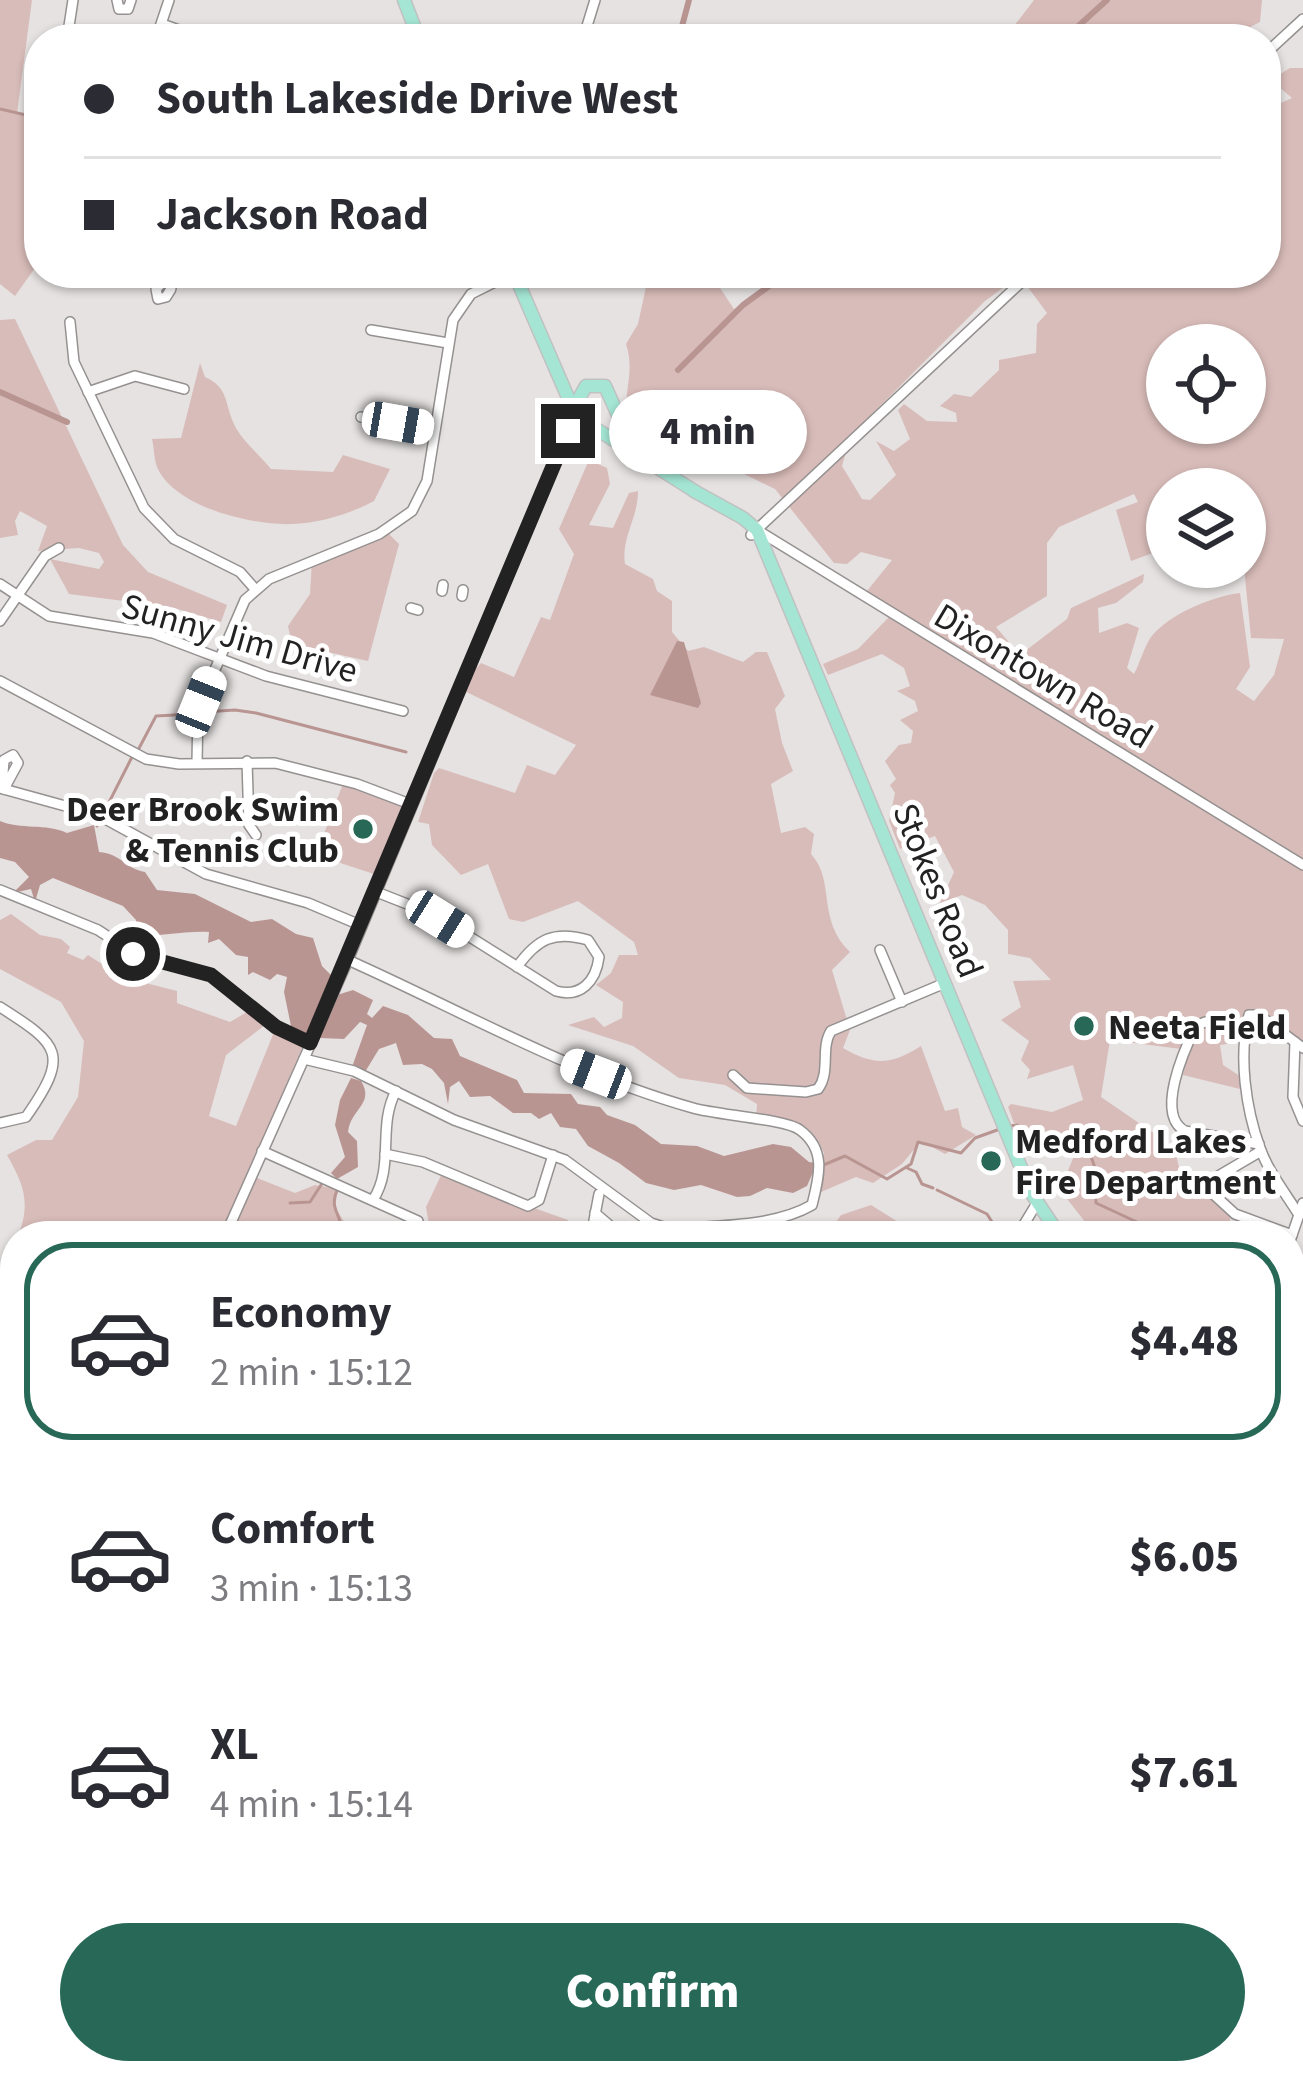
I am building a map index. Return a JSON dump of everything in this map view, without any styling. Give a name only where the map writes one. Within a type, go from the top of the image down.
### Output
[{"type":"main road","points":[[520,288],[573,409],[592,427],[754,532]]},
{"type":"main road","points":[[573,409],[586,386],[605,386],[636,454]]},
{"type":"main road","points":[[694,491],[743,518],[754,532]]},
{"type":"main road","name":"Stokes Road","points":[[754,532],[1037,1203],[1050,1221]]},
{"type":"street","points":[[117,0],[119,9],[128,9],[131,0]]},
{"type":"street","points":[[162,24],[169,0]]},
{"type":"street","points":[[197,763],[198,709],[241,606],[255,589],[380,534],[406,518],[424,489],[453,320],[465,299],[479,288]]},
{"type":"street","points":[[754,532],[1015,288]]},
{"type":"street","points":[[70,322],[71,352],[151,516],[174,539],[232,567],[255,589]]},
{"type":"street","points":[[370,330],[448,343]]},
{"type":"street","points":[[88,392],[135,376],[184,389]]},
{"type":"street","points":[[231,1221],[348,960],[568,431],[573,409]]},
{"type":"street","points":[[361,417],[435,430]]},
{"type":"street","name":"Dixontown Road","points":[[754,532],[1303,865]]},
{"type":"street","points":[[772,568],[773,554],[784,547]]},
{"type":"street","points":[[0,620],[45,556],[59,548]]},
{"type":"street","name":"Sunny Jim Drive","points":[[0,584],[49,616],[153,633],[266,676],[403,711]]},
{"type":"street","points":[[0,681],[140,756],[166,763],[269,762],[410,804]]},
{"type":"street","points":[[247,761],[249,825],[256,835]]},
{"type":"street","points":[[2,788],[98,815],[206,874],[302,901],[360,925]]},
{"type":"street","points":[[0,890],[98,930],[141,958],[211,975],[276,1027],[310,1043]]},
{"type":"street","points":[[374,890],[434,915],[556,992],[581,991],[592,978],[599,957],[593,945],[570,935],[542,940],[517,967]]},
{"type":"street","points":[[880,950],[902,1002]]},
{"type":"street","points":[[348,960],[547,1055],[650,1095],[719,1115],[794,1126],[809,1139],[820,1167],[811,1206],[793,1214],[740,1221]]},
{"type":"street","points":[[734,1075],[747,1088],[818,1089],[824,1078],[828,1033],[945,983]]},
{"type":"street","points":[[0,1007],[50,1041],[55,1054],[40,1098],[26,1118],[0,1123]]},
{"type":"street","points":[[1301,1209],[1260,1147],[1249,1108],[1246,1028],[1252,1013],[1299,1045],[1294,1103],[1303,1121]]},
{"type":"street","points":[[1246,1028],[1200,1022],[1189,1040],[1171,1112],[1175,1125],[1185,1131],[1260,1147]]},
{"type":"street","points":[[304,1059],[358,1073],[471,1127],[581,1168],[648,1221]]},
{"type":"street","points":[[374,1200],[385,1174],[385,1115],[396,1091]]},
{"type":"street","points":[[1251,1221],[1235,1214],[1211,1192],[1215,1178],[1260,1147]]},
{"type":"street","points":[[262,1150],[418,1221]]},
{"type":"street","points":[[385,1154],[423,1162],[527,1206],[539,1200],[553,1155]]},
{"type":"street","points":[[594,1221],[598,1194]]},
{"type":"street","points":[[1026,1221],[1037,1203]]},
{"type":"street","points":[[595,1214],[604,1221]]},
{"type":"shaded area","points":[[0,0],[32,0],[29,24],[24,24],[17,113],[24,115],[24,283],[15,296],[0,284]]},
{"type":"shaded area","points":[[1034,0],[1262,0],[1256,24],[1016,24]]},
{"type":"shaded area","points":[[1303,68],[1303,1045],[1266,1015],[1246,1041],[1220,1045],[1223,1065],[1246,1080],[1240,1089],[1183,1075],[1189,1050],[1110,1040],[1101,1097],[1174,1147],[1185,1191],[1212,1195],[1230,1212],[1230,1221],[1084,1221],[1060,1190],[1079,1144],[1014,1123],[1008,1107],[1052,1112],[1083,1100],[1073,1065],[1027,1079],[1030,1070],[1021,1060],[1029,1041],[1001,1020],[1021,1007],[1013,981],[1051,980],[1030,958],[1008,954],[1008,930],[985,905],[962,895],[940,903],[954,872],[935,836],[900,849],[889,821],[895,793],[890,785],[896,779],[885,761],[899,745],[911,743],[913,731],[900,720],[918,711],[915,701],[897,691],[910,686],[904,668],[882,654],[828,675],[823,664],[858,649],[889,617],[867,591],[892,560],[861,552],[847,564],[834,563],[775,489],[742,473],[736,459],[741,453],[718,438],[727,426],[707,409],[673,431],[657,418],[643,441],[628,416],[626,344],[638,324],[646,288],[720,288],[734,309],[762,288],[1003,288],[851,435],[842,466],[862,499],[870,500],[896,475],[876,441],[894,451],[910,439],[898,410],[904,404],[927,421],[957,422],[956,413],[940,406],[954,394],[971,397],[999,370],[999,360],[1036,353],[1037,324],[1047,313],[1028,288],[1281,288],[1281,103],[1292,98],[1281,89],[1281,74]]},
{"type":"shaded area","points":[[15,319],[123,545],[148,572],[227,605],[221,622],[171,607],[69,594],[50,559],[99,569],[104,562],[99,553],[79,548],[38,551],[47,526],[20,511],[15,521],[18,535],[0,538],[0,320]]},
{"type":"shaded area","points":[[200,363],[205,377],[222,391],[237,430],[271,469],[333,472],[343,455],[390,469],[374,501],[324,520],[276,524],[216,511],[180,493],[157,467],[152,439],[181,438]]},
{"type":"shaded area","points":[[589,460],[607,468],[610,484],[589,525],[613,528],[629,493],[638,491],[625,564],[653,579],[657,591],[672,601],[672,632],[688,651],[704,647],[743,662],[756,652],[767,652],[785,696],[775,709],[793,771],[771,784],[781,833],[805,827],[814,834],[811,854],[823,876],[829,914],[850,952],[832,970],[850,1030],[843,1048],[882,1061],[921,1046],[945,1111],[958,1108],[962,1127],[976,1135],[945,1154],[921,1141],[902,1164],[873,1183],[856,1177],[814,1195],[824,1153],[804,1126],[756,1120],[757,1104],[725,1085],[679,1078],[633,1046],[568,1025],[594,1017],[604,1027],[622,1018],[623,1002],[596,985],[611,973],[619,955],[638,955],[634,942],[578,901],[523,922],[509,919],[488,864],[461,875],[432,845],[429,824],[418,822],[439,768],[515,793],[527,765],[555,775],[576,745],[458,688],[481,663],[514,677],[541,617],[550,620],[574,554],[559,529]]},
{"type":"shaded area","points":[[386,531],[399,544],[368,661],[291,640],[288,626],[310,594],[312,561]]},
{"type":"shaded area","points":[[677,641],[684,642],[701,703],[698,708],[650,695]]},
{"type":"shaded area","name":"Deer Brook Swim & Tennis Club","points":[[344,781],[410,804],[380,876],[316,855]]},
{"type":"shaded area","points":[[0,821],[67,833],[94,825],[99,852],[145,872],[157,890],[195,894],[251,922],[272,919],[313,938],[322,966],[333,977],[311,1033],[303,1037],[292,1031],[284,992],[287,977],[277,974],[270,980],[253,972],[248,975],[248,957],[236,955],[219,939],[208,943],[209,932],[136,937],[136,920],[123,906],[53,878],[40,885],[35,902],[31,889],[13,893],[29,877],[15,862],[0,858]]},
{"type":"shaded area","points":[[11,914],[40,935],[61,939],[70,947],[67,953],[83,960],[88,955],[108,968],[112,962],[126,978],[177,991],[177,1003],[230,1022],[252,1009],[269,1022],[226,1055],[209,1116],[236,1126],[276,1027],[304,1043],[251,1168],[257,1178],[295,1193],[315,1185],[338,1189],[335,1207],[344,1221],[22,1221],[24,1194],[7,1155],[36,1140],[52,1140],[78,1097],[84,1041],[61,1002],[0,969],[0,920]]},
{"type":"shaded area","points":[[353,990],[373,1000],[367,1014],[372,1018],[383,1006],[408,1015],[434,1038],[452,1039],[460,1056],[517,1080],[524,1093],[571,1094],[578,1104],[600,1107],[661,1144],[697,1146],[724,1156],[773,1144],[791,1147],[817,1163],[807,1186],[793,1193],[767,1188],[737,1197],[701,1185],[674,1190],[646,1183],[588,1146],[576,1129],[560,1127],[551,1113],[539,1119],[531,1113],[513,1113],[490,1096],[470,1097],[459,1081],[450,1087],[448,1104],[444,1083],[422,1064],[403,1065],[396,1043],[379,1049],[365,1072],[352,1067],[367,1025],[360,1022],[344,1039],[320,1038],[337,995]]},
{"type":"shaded area","points":[[351,1078],[361,1081],[365,1089],[348,1132],[357,1141],[358,1167],[337,1179],[331,1173],[345,1157],[335,1125]]},
{"type":"shaded area","points":[[445,1167],[503,1197],[568,1220],[428,1221],[426,1207]]},
{"type":"shaded area","points":[[871,1205],[897,1221],[837,1221],[841,1215]]},
{"type":"waterway","points":[[683,24],[689,0]]},
{"type":"waterway","points":[[1081,24],[1107,0]]},
{"type":"waterway","points":[[0,109],[24,115]]},
{"type":"waterway","points":[[678,370],[766,288]]},
{"type":"waterway","points":[[0,392],[67,422]]},
{"type":"waterway","points":[[203,712],[256,713],[406,752]]},
{"type":"waterway","points":[[137,752],[156,716],[193,714]]},
{"type":"waterway","points":[[97,826],[132,757]]},
{"type":"waterway","points":[[1009,1126],[1017,1125],[1034,1135],[1086,1142],[1095,1168],[1096,1203],[1135,1221]]},
{"type":"waterway","points":[[821,1166],[845,1156],[887,1179],[911,1164],[918,1142],[961,1153],[975,1138],[1000,1129]]},
{"type":"waterway","points":[[907,1168],[933,1188]]},
{"type":"waterway","points":[[290,1203],[310,1202],[323,1182]]},
{"type":"waterway","points":[[339,1187],[334,1201],[340,1221]]},
{"type":"waterway","points":[[937,1190],[987,1214],[991,1221]]},
{"type":"place","name":"Deer Brook Swim & Tennis Club","points":[[363,829]]},
{"type":"place","name":"Neeta Field","points":[[1084,1026]]},
{"type":"place","name":"Medford Lakes Fire Department","points":[[991,1161]]},
{"type":"route","points":[[133,954],[211,975],[286,1034],[310,1043],[568,431]]}]
